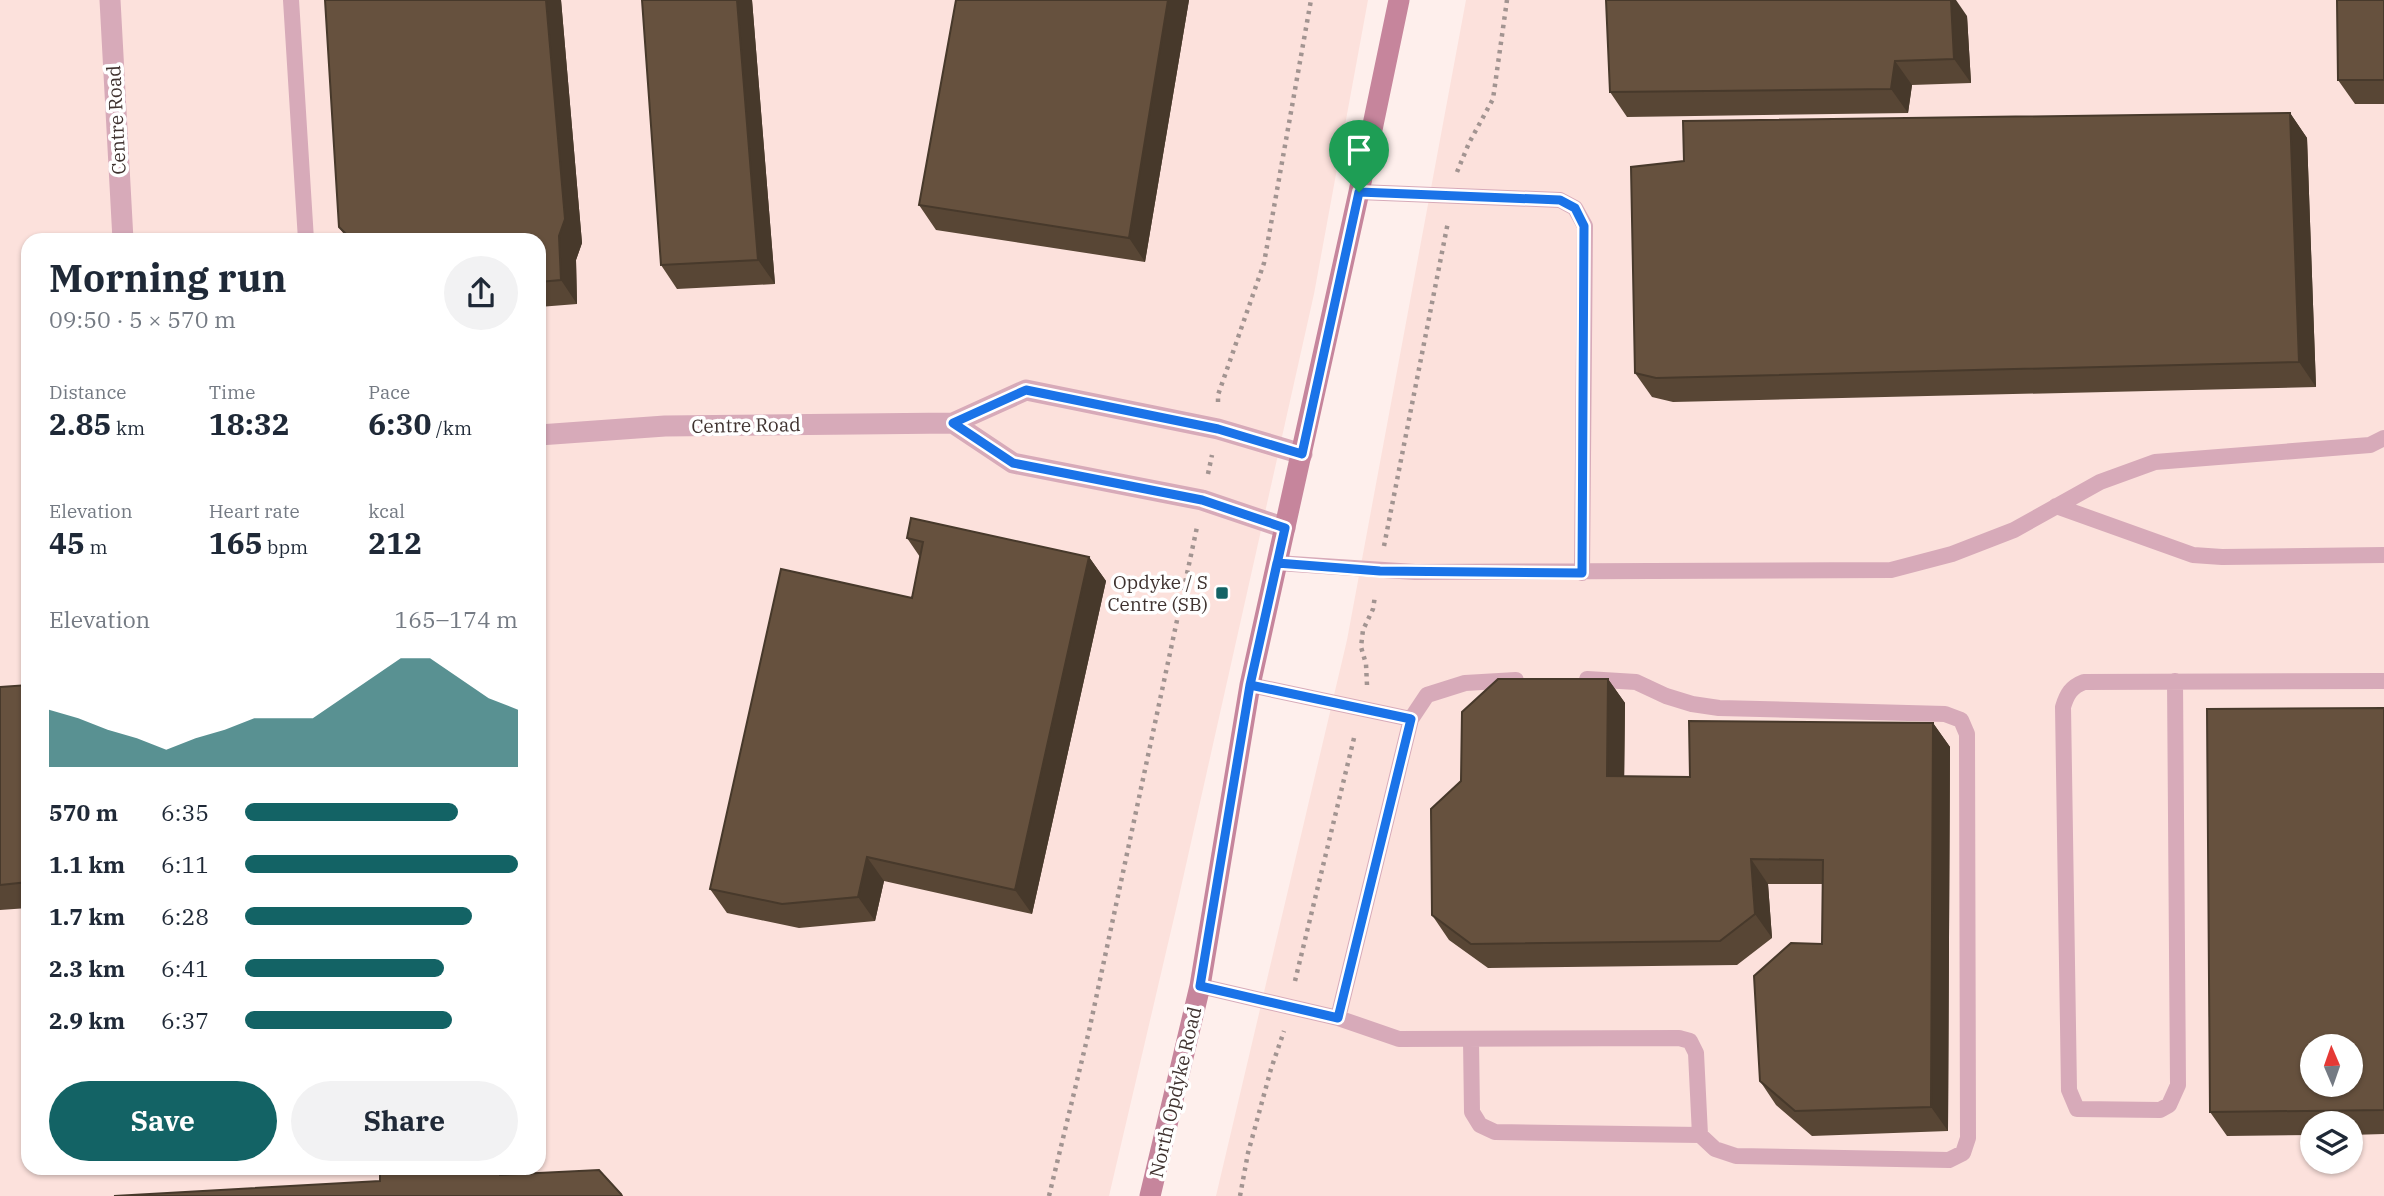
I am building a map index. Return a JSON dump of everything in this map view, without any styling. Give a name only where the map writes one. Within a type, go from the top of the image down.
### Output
[{"type":"main road","name":"North Opdyke Road","points":[[1150,1196],[1200,986],[1250,685],[1399,0]]},
{"type":"street","name":"Centre Road","points":[[110,0],[123,233]]},
{"type":"street","name":"Centre Road","points":[[546,434],[665,426],[953,423],[1026,390],[1218,429],[1302,454]]},
{"type":"street","points":[[953,423],[1013,463],[1202,500],[1285,528]]},
{"type":"lane","points":[[291,0],[306,233]]},
{"type":"lane","points":[[1359,192],[1560,200],[1575,208],[1584,226],[1582,573]]},
{"type":"lane","points":[[1277,563],[1391,572],[1891,570],[1952,554],[2014,530],[2100,482],[2155,462],[2370,445],[2384,438]]},
{"type":"lane","points":[[2056,506],[2193,555],[2384,555]]},
{"type":"lane","points":[[1200,986],[1338,1018],[1399,1039],[1679,1038],[1690,1041],[1696,1053],[1700,1135],[1714,1149],[1736,1156],[1949,1160],[1964,1153],[1968,1138],[1967,734],[1961,720],[1945,713],[1719,708],[1679,700],[1636,682],[1611,679],[1569,680]]},
{"type":"lane","points":[[1338,1018],[1411,719],[1427,695],[1465,683],[1527,680]]},
{"type":"lane","points":[[2175,681],[2178,1085],[2169,1105],[2160,1110],[2077,1110],[2069,1090],[2063,707],[2067,695],[2074,686],[2084,682],[2175,681],[2384,681]]},
{"type":"lane","points":[[1250,685],[1411,719]]},
{"type":"lane","points":[[1471,1040],[1472,1112],[1480,1125],[1487,1129],[1495,1132],[1700,1135]]},
{"type":"path","points":[[1049,1196],[1089,1031],[1218,429],[1218,395],[1264,263],[1311,0]]},
{"type":"path","points":[[1458,167],[1493,99],[1507,0]]},
{"type":"path","points":[[1385,542],[1447,226]]},
{"type":"path","points":[[1367,685],[1366,664],[1361,647],[1363,630],[1373,609],[1374,600]]},
{"type":"path","points":[[1296,978],[1355,732]]},
{"type":"path","points":[[1240,1196],[1270,1069],[1283,1036]]},
{"type":"shaded area","points":[[0,0],[1368,0],[1314,294],[1109,1196],[0,1196]]},
{"type":"shaded area","points":[[1466,0],[2384,0],[2384,1196],[1216,1196],[1347,640]]},
{"type":"building","points":[[325,0],[546,0],[565,219],[559,236],[561,280],[546,281],[546,233],[345,233],[339,227]]},
{"type":"building","points":[[642,0],[737,0],[758,260],[661,265]]},
{"type":"building","points":[[956,0],[1168,0],[1129,238],[919,205]]},
{"type":"building","points":[[1606,0],[1951,0],[1954,59],[1895,61],[1891,89],[1610,92]]},
{"type":"building","points":[[2337,0],[2384,0],[2384,80],[2338,80]]},
{"type":"building","points":[[2290,113],[2299,362],[1656,378],[1635,373],[1631,167],[1684,161],[1683,121]]},
{"type":"building","points":[[911,518],[1089,557],[1015,890],[867,857],[858,897],[782,904],[710,889],[781,569],[912,598],[923,542],[907,538]]},
{"type":"building","points":[[1498,679],[1608,679],[1607,776],[1690,777],[1689,721],[1933,723],[1931,1107],[1795,1111],[1760,1081],[1754,976],[1791,943],[1822,944],[1823,860],[1751,859],[1755,914],[1720,941],[1471,944],[1432,915],[1431,809],[1461,781],[1462,712]]},
{"type":"building","points":[[21,686],[21,883],[0,885],[0,687]]},
{"type":"building","points":[[2384,708],[2384,1110],[2210,1112],[2207,709]]},
{"type":"building","points":[[599,1170],[622,1196],[114,1196],[380,1181],[380,1175],[546,1175],[546,1173]]},
{"type":"place","name":"Opdyke / S Centre (SB)","points":[[1222,593]]},
{"type":"route","points":[[1359,192],[1302,454],[1218,429],[1026,390],[953,423],[1013,463],[1202,500],[1285,528],[1277,563],[1250,685],[1200,986],[1338,1018],[1411,719],[1250,685],[1266,615],[1277,563],[1380,571],[1582,573],[1584,226],[1575,208],[1560,200],[1359,192]]}]
